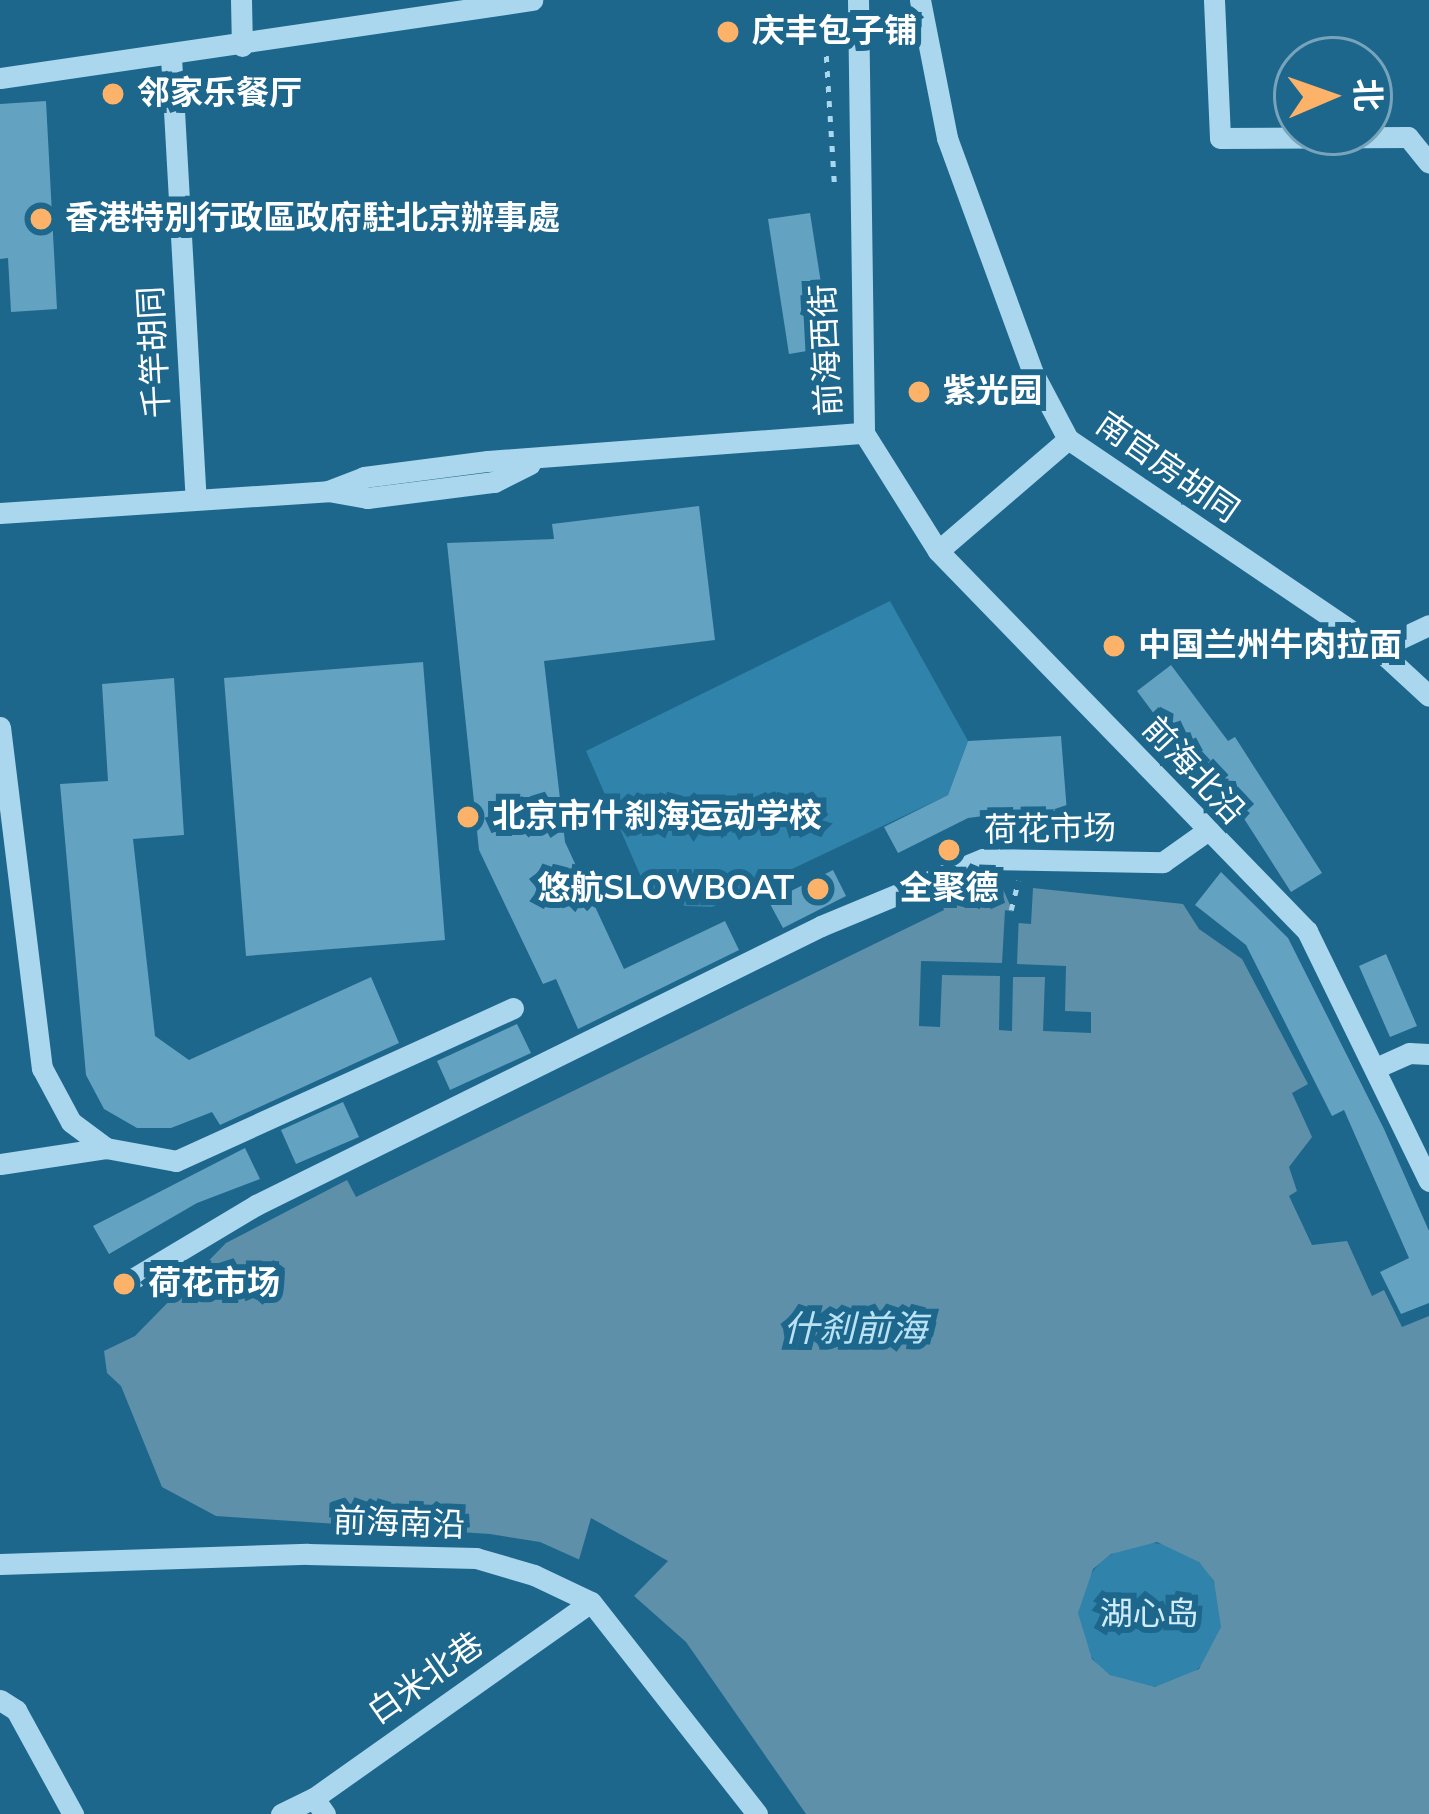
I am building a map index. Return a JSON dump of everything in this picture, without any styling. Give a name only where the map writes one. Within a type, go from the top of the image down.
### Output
[{"type":"street","points":[[242,0],[242,46]]},
{"type":"street","points":[[0,78],[171,57],[532,0]]},
{"type":"street","name":"前海西街","points":[[0,513],[328,491],[367,498],[494,482],[530,464],[864,433],[858,0]]},
{"type":"street","name":"南官房胡同","points":[[920,0],[947,138],[1033,374],[1068,439],[1378,650],[1429,696]]},
{"type":"street","points":[[1214,0],[1220,138],[1408,137],[1429,163]]},
{"type":"street","name":"千竿胡同","points":[[171,57],[196,499]]},
{"type":"street","name":"前海北沿","points":[[864,433],[938,551],[1204,833],[1307,931],[1378,1067],[1429,1180]]},
{"type":"street","points":[[938,551],[1068,439]]},
{"type":"street","points":[[1378,650],[1429,625]]},
{"type":"street","points":[[0,727],[42,1068],[71,1122],[106,1148]]},
{"type":"street","name":"荷花市场","points":[[124,1284],[256,1205],[821,926],[983,859],[1163,862],[1204,833]]},
{"type":"street","points":[[0,1164],[106,1148],[176,1161],[513,1008]]},
{"type":"street","points":[[1378,1067],[1429,1054]]},
{"type":"street","name":"前海南沿","points":[[0,1564],[308,1554],[476,1558],[591,1602]]},
{"type":"street","points":[[591,1602],[757,1814]]},
{"type":"street","name":"白米北巷","points":[[281,1814],[319,1806],[591,1602]]},
{"type":"street","points":[[0,1700],[16,1710],[73,1814]]},
{"type":"green space","points":[[890,601],[968,741],[948,795],[712,907],[685,906],[645,886],[586,751]]},
{"type":"green space","name":"湖心岛","points":[[1150,1543],[1178,1549],[1201,1564],[1216,1587],[1222,1615],[1216,1643],[1201,1666],[1178,1681],[1150,1687],[1122,1681],[1099,1666],[1084,1643],[1078,1615],[1084,1587],[1099,1564],[1122,1549]]},
{"type":"water","name":"什刹前海","points":[[998,878],[1018,923],[1031,924],[1033,888],[1183,904],[1199,929],[1242,959],[1308,1084],[1292,1093],[1312,1137],[1289,1167],[1297,1191],[1289,1196],[1312,1245],[1347,1241],[1372,1296],[1384,1290],[1402,1327],[1429,1316],[1429,1814],[806,1814],[686,1642],[607,1572],[540,1542],[490,1534],[216,1516],[162,1487],[121,1386],[107,1373],[104,1351],[135,1336],[226,1243],[347,1180],[356,1197],[944,910],[939,893]],"holes":[[[1157,1542],[1199,1562],[1214,1581],[1221,1627],[1199,1669],[1155,1687],[1110,1675],[1092,1659],[1078,1613],[1093,1569],[1111,1554]]]},
{"type":"pier","points":[[1005,910],[1019,913],[1017,964],[1066,966],[1065,1011],[1091,1012],[1091,1033],[1043,1031],[1045,977],[1013,977],[1012,1031],[999,1030],[1000,976],[942,975],[940,1027],[919,1026],[921,961],[1002,963]]},
{"type":"pier","points":[[591,1518],[668,1561],[633,1597],[578,1563]]},
{"type":"building","points":[[46,101],[57,309],[11,312],[8,258],[0,259],[0,104]]},
{"type":"building","points":[[810,213],[831,347],[789,354],[768,219]]},
{"type":"building","points":[[699,506],[715,640],[544,661],[565,842],[624,969],[725,921],[739,950],[578,1029],[556,979],[543,984],[479,850],[447,543],[554,539],[552,524]]},
{"type":"building","points":[[423,662],[445,940],[246,956],[224,678]]},
{"type":"building","points":[[1171,665],[1228,741],[1235,737],[1322,873],[1291,892],[1191,736],[1178,746],[1137,691]]},
{"type":"building","points":[[174,678],[184,835],[133,839],[155,1036],[189,1060],[371,977],[399,1043],[220,1125],[212,1112],[171,1128],[137,1128],[104,1109],[86,1075],[60,784],[108,781],[102,684]]},
{"type":"building","points":[[1061,736],[1068,825],[1001,834],[999,814],[968,818],[898,853],[884,827],[948,795],[968,741]]},
{"type":"building","points":[[833,870],[846,896],[783,928],[769,902]]},
{"type":"building","points":[[1221,872],[1288,938],[1384,1129],[1429,1231],[1429,1303],[1401,1314],[1380,1272],[1409,1258],[1344,1110],[1332,1116],[1246,945],[1195,905]]},
{"type":"building","points":[[1386,954],[1417,1026],[1390,1037],[1359,966]]},
{"type":"building","points":[[517,1024],[531,1053],[450,1090],[437,1061]]},
{"type":"building","points":[[343,1102],[359,1137],[296,1164],[281,1130]]},
{"type":"building","points":[[245,1148],[260,1179],[197,1203],[109,1254],[93,1226]]},
{"type":"place","name":"庆丰包子铺","points":[[728,32]]},
{"type":"place","name":"邻家乐餐厅","points":[[113,94]]},
{"type":"place","name":"香港特別行政區政府駐北京辦事處","points":[[41,219]]},
{"type":"place","name":"紫光园","points":[[919,392]]},
{"type":"place","name":"中国兰州牛肉拉面","points":[[1114,646]]},
{"type":"place","name":"北京市什刹海运动学校","points":[[468,817]]},
{"type":"place","name":"全聚德","points":[[949,850]]},
{"type":"place","name":"悠航SLOWBOAT","points":[[818,889]]},
{"type":"place","name":"荷花市场","points":[[124,1284]]}]
